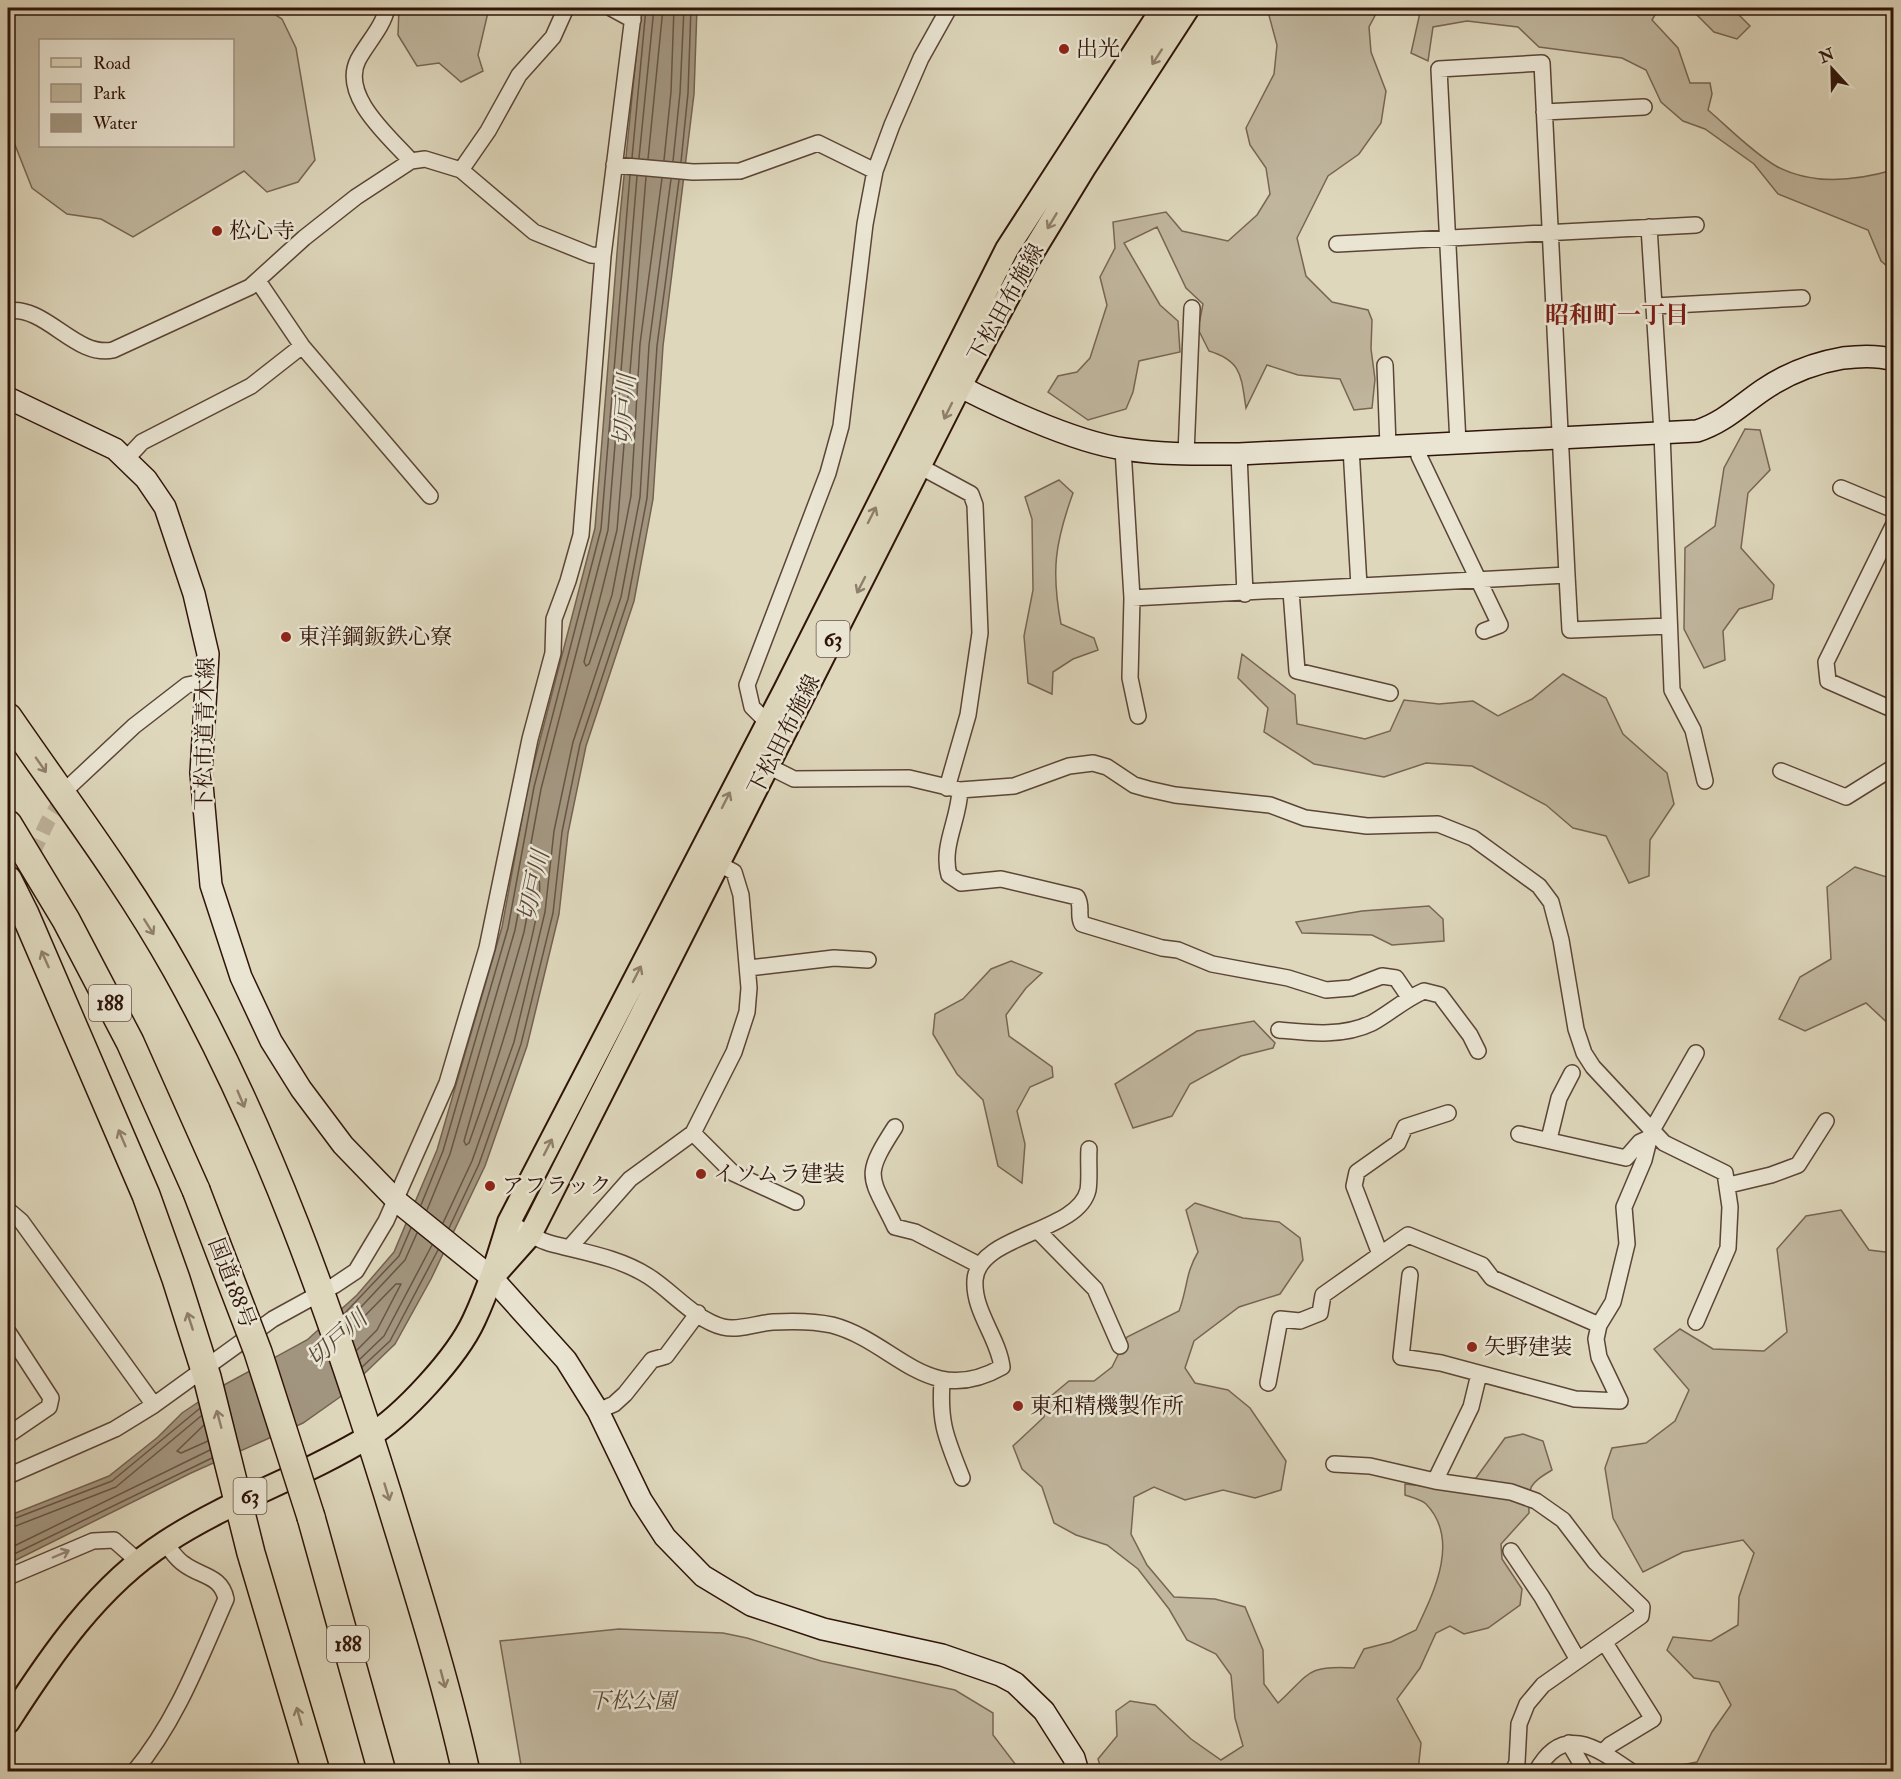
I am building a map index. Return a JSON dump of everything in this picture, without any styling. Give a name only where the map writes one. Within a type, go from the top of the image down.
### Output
[{"type":"highway","points":[[8,717],[95,842],[175,967],[226,1065],[323,1296],[357,1394],[433,1643],[466,1772]]},
{"type":"highway","name":"国道188号","points":[[8,825],[66,920],[130,1042],[196,1190],[258,1352],[311,1518],[382,1772]]},
{"type":"highway","points":[[8,880],[30,924],[146,1195],[206,1372],[251,1553],[316,1772]]},
{"type":"main road","name":"下松田布施線","points":[[492,1278],[530,1235],[758,761],[921,468],[951,381],[1007,249],[1162,8]]},
{"type":"main road","name":"下松田布施線","points":[[758,761],[767,722],[951,381],[1188,8]]},
{"type":"main road","name":"下松田布施線","points":[[8,1722],[61,1644],[98,1600],[139,1562],[165,1543],[240,1502],[369,1437],[405,1407],[438,1373],[473,1323],[492,1278],[509,1222],[710,858]]},
{"type":"street","points":[[387,8],[385,16],[358,60],[353,74],[354,84],[384,135],[411,161]]},
{"type":"street","points":[[461,170],[488,131],[519,75],[553,37],[566,8]]},
{"type":"street","points":[[8,1476],[115,1429],[206,1372],[273,1319],[323,1296],[356,1271],[397,1201],[447,1083],[487,948],[530,739],[553,653],[554,619],[568,581],[580,535],[603,256],[618,165],[624,72],[634,14],[611,8]]},
{"type":"street","points":[[767,722],[752,707],[747,685],[828,473],[841,426],[866,224],[875,171],[900,106],[949,8]]},
{"type":"street","points":[[1458,443],[1439,69],[1542,63],[1570,630],[1669,626]]},
{"type":"street","points":[[1544,112],[1644,107]]},
{"type":"street","points":[[618,165],[693,172],[740,171],[818,143],[875,171]]},
{"type":"street","points":[[8,312],[27,314],[102,353],[112,350],[258,282],[304,238],[356,197],[411,161],[425,159],[461,170],[534,232],[591,255],[603,256]]},
{"type":"street","points":[[1337,244],[1696,225]]},
{"type":"street","points":[[1649,227],[1662,433],[1672,690],[1693,730],[1705,781]]},
{"type":"street","points":[[258,282],[302,346],[430,496]]},
{"type":"street","points":[[1655,306],[1802,298]]},
{"type":"street","points":[[1186,454],[1192,308]]},
{"type":"street","points":[[127,458],[142,442],[250,386],[302,346]]},
{"type":"street","points":[[951,381],[1054,428],[1123,449],[1186,454],[1239,454],[1697,431],[1716,425],[1764,389],[1797,370],[1821,362],[1860,356],[1893,360]]},
{"type":"street","points":[[1385,365],[1388,446]]},
{"type":"street","name":"下松市道青木線","points":[[8,398],[83,432],[127,458],[165,507],[204,633],[208,654],[201,773],[211,885],[241,977],[271,1041],[301,1089],[343,1145],[397,1201],[492,1278],[566,1360],[598,1411],[641,1500],[665,1537],[703,1576],[751,1605],[823,1629],[942,1655],[1000,1675],[1015,1683],[1044,1711],[1074,1758],[1077,1772]]},
{"type":"street","points":[[1418,445],[1419,456],[1481,580],[1500,625],[1484,631]]},
{"type":"street","points":[[1351,448],[1359,586]]},
{"type":"street","points":[[1123,449],[1132,598],[1130,678],[1138,717]]},
{"type":"street","points":[[1239,454],[1245,594]]},
{"type":"street","points":[[921,468],[971,494],[975,505],[980,633],[968,715],[953,789],[960,804],[945,859],[949,875],[961,883],[1001,879],[1077,897],[1081,904],[1079,919],[1082,924],[1162,948],[1178,950],[1212,964],[1288,978],[1326,990],[1351,988],[1382,976],[1396,978],[1409,998]]},
{"type":"street","points":[[1841,488],[1893,510]]},
{"type":"street","points":[[1893,524],[1827,663],[1828,681],[1893,710]]},
{"type":"street","points":[[1132,598],[1245,594],[1567,575]]},
{"type":"street","points":[[1291,591],[1297,671],[1390,693]]},
{"type":"street","points":[[71,785],[134,726],[187,685],[207,681]]},
{"type":"street","points":[[758,761],[794,779],[909,778],[953,789],[1014,786],[1069,766],[1093,764],[1107,767],[1134,785],[1175,795],[1241,801],[1270,806],[1305,818],[1367,826],[1438,824],[1473,838],[1539,885],[1551,902],[1561,940],[1575,1029],[1584,1053],[1593,1067],[1637,1112],[1650,1135],[1725,1173],[1729,1185],[1728,1248],[1696,1322]]},
{"type":"street","points":[[1781,771],[1846,797],[1893,767]]},
{"type":"street","points":[[570,1247],[630,1179],[693,1133],[734,1052],[747,1012],[749,968],[741,895],[734,872],[710,858]]},
{"type":"street","points":[[749,968],[834,958],[868,960]]},
{"type":"street","points":[[1279,1030],[1322,1034],[1353,1029],[1372,1023],[1409,998],[1424,991],[1440,994],[1470,1035],[1478,1051]]},
{"type":"street","points":[[1410,1275],[1401,1357],[1441,1363],[1575,1399],[1620,1401],[1599,1357],[1596,1339],[1599,1325],[1613,1302],[1627,1244],[1624,1207],[1644,1161],[1650,1135],[1696,1053]]},
{"type":"street","points":[[1549,1139],[1559,1098],[1572,1073]]},
{"type":"street","points":[[1380,1254],[1354,1186],[1358,1172],[1398,1143],[1404,1127],[1448,1113]]},
{"type":"street","points":[[1729,1185],[1771,1175],[1798,1165],[1826,1121]]},
{"type":"street","points":[[895,1126],[872,1168],[872,1178],[895,1227],[915,1232],[979,1265]]},
{"type":"street","points":[[693,1133],[733,1173],[796,1202]]},
{"type":"street","points":[[1519,1134],[1626,1158],[1640,1142],[1650,1135]]},
{"type":"street","points":[[509,1222],[548,1243],[609,1258],[646,1274],[698,1313],[722,1327],[772,1322],[831,1325],[853,1333],[942,1382],[969,1380],[1002,1367],[1000,1351],[977,1300],[975,1280],[979,1265],[986,1256],[1038,1231],[1079,1205],[1088,1192],[1089,1149]]},
{"type":"street","points":[[8,1210],[21,1221],[154,1405]]},
{"type":"street","points":[[1038,1231],[1095,1289],[1120,1346]]},
{"type":"street","points":[[1268,1383],[1280,1319],[1300,1321],[1320,1313],[1323,1295],[1408,1235],[1482,1265],[1492,1278],[1599,1325]]},
{"type":"street","points":[[598,1411],[614,1404],[625,1394],[652,1360],[666,1356],[698,1313]]},
{"type":"street","points":[[8,1332],[51,1398],[49,1407],[8,1434]]},
{"type":"street","points":[[1435,1481],[1472,1407],[1479,1374]]},
{"type":"street","points":[[942,1382],[940,1410],[942,1427],[962,1478]]},
{"type":"street","points":[[1334,1464],[1370,1466],[1435,1481],[1511,1492],[1536,1501],[1563,1520],[1596,1562],[1642,1606],[1641,1616],[1543,1685],[1527,1704],[1519,1724],[1517,1762],[1513,1772]]},
{"type":"street","points":[[8,1577],[93,1541],[114,1540],[139,1562]]},
{"type":"street","points":[[134,1772],[159,1738],[190,1679],[226,1599],[224,1587],[214,1578],[181,1562],[165,1543]]},
{"type":"street","points":[[1511,1551],[1542,1597],[1578,1660]]},
{"type":"street","points":[[1603,1752],[1610,1745],[1653,1719],[1605,1643]]},
{"type":"street","points":[[1569,1743],[1586,1772]]},
{"type":"street","points":[[1536,1772],[1545,1756],[1569,1743],[1584,1743],[1603,1752],[1632,1772]]},
{"type":"green space","points":[[8,8],[265,8],[282,19],[296,48],[315,160],[298,182],[267,192],[244,171],[133,237],[101,219],[67,214],[32,188],[15,145],[8,136]]},
{"type":"green space","points":[[399,8],[489,8],[478,55],[483,71],[461,82],[439,63],[417,66],[398,35]]},
{"type":"green space","points":[[1267,8],[1379,8],[1369,27],[1371,52],[1386,91],[1381,123],[1359,154],[1328,176],[1297,238],[1306,276],[1332,302],[1368,310],[1372,320],[1371,349],[1375,379],[1372,408],[1354,410],[1340,379],[1298,375],[1267,365],[1246,408],[1238,371],[1228,360],[1209,351],[1198,329],[1203,304],[1186,288],[1157,227],[1124,243],[1160,305],[1178,321],[1180,352],[1139,361],[1133,392],[1126,409],[1088,420],[1048,392],[1058,376],[1077,372],[1090,358],[1107,305],[1100,277],[1115,248],[1113,222],[1166,212],[1182,231],[1228,241],[1257,215],[1270,194],[1266,168],[1250,145],[1246,128],[1274,74],[1277,45]]},
{"type":"green space","points":[[1421,8],[1595,8],[1623,13],[1636,8],[1659,8],[1652,20],[1678,48],[1690,83],[1710,83],[1712,94],[1708,110],[1767,161],[1790,172],[1819,179],[1849,179],[1893,170],[1893,271],[1881,261],[1868,230],[1778,194],[1754,164],[1705,129],[1683,121],[1661,102],[1646,70],[1622,58],[1539,47],[1518,27],[1467,21],[1433,27],[1428,61],[1411,53]]},
{"type":"green space","points":[[1690,8],[1732,8],[1750,26],[1737,39],[1714,32]]},
{"type":"green space","points":[[1745,429],[1760,430],[1770,470],[1748,493],[1741,548],[1774,585],[1772,599],[1739,609],[1723,631],[1725,660],[1704,668],[1684,629],[1685,548],[1715,526],[1724,468]]},
{"type":"green space","points":[[1059,480],[1073,493],[1062,527],[1056,557],[1056,588],[1061,624],[1094,638],[1098,650],[1073,659],[1053,672],[1052,694],[1028,683],[1024,636],[1033,590],[1032,519],[1025,497]]},
{"type":"green space","points":[[1242,654],[1295,695],[1297,724],[1365,739],[1390,731],[1404,700],[1439,704],[1473,701],[1498,716],[1532,699],[1563,674],[1606,698],[1623,734],[1667,773],[1674,804],[1650,840],[1649,876],[1629,883],[1606,836],[1573,828],[1546,805],[1472,766],[1426,763],[1384,777],[1314,764],[1264,732],[1268,708],[1238,678]]},
{"type":"green space","points":[[1855,867],[1893,879],[1893,1028],[1866,1003],[1805,1031],[1779,1019],[1800,977],[1831,959],[1827,887]]},
{"type":"green space","points":[[1429,906],[1443,919],[1444,941],[1392,945],[1372,935],[1302,933],[1296,922],[1362,911]]},
{"type":"green space","points":[[1011,961],[1042,973],[1026,988],[1006,1015],[1009,1036],[1052,1067],[1053,1077],[1030,1087],[1017,1111],[1025,1144],[1022,1183],[998,1166],[983,1100],[957,1074],[933,1034],[935,1014],[963,999],[991,969]]},
{"type":"green space","points":[[1254,1021],[1275,1043],[1273,1048],[1241,1056],[1190,1084],[1172,1116],[1133,1128],[1115,1084],[1197,1031]]},
{"type":"green space","points":[[1195,1203],[1243,1218],[1279,1222],[1300,1238],[1303,1260],[1280,1294],[1239,1307],[1194,1341],[1185,1368],[1195,1383],[1228,1390],[1250,1408],[1286,1461],[1281,1490],[1255,1498],[1223,1490],[1185,1500],[1154,1487],[1134,1497],[1131,1534],[1147,1565],[1174,1597],[1215,1599],[1245,1607],[1263,1650],[1264,1684],[1278,1703],[1310,1673],[1326,1668],[1354,1668],[1364,1649],[1391,1642],[1416,1630],[1436,1584],[1443,1550],[1442,1534],[1436,1518],[1426,1504],[1405,1495],[1405,1484],[1441,1488],[1476,1478],[1505,1438],[1523,1434],[1543,1441],[1552,1470],[1534,1483],[1529,1497],[1529,1513],[1501,1544],[1502,1559],[1522,1589],[1520,1605],[1488,1628],[1464,1634],[1450,1626],[1436,1633],[1420,1668],[1397,1699],[1421,1743],[1418,1771],[1102,1772],[1098,1759],[1117,1736],[1116,1711],[1130,1701],[1155,1705],[1191,1739],[1221,1760],[1243,1746],[1235,1718],[1231,1675],[1216,1654],[1187,1640],[1169,1609],[1138,1569],[1107,1545],[1076,1535],[1054,1523],[1042,1487],[1022,1469],[1013,1446],[1044,1417],[1045,1401],[1069,1381],[1094,1381],[1112,1367],[1127,1337],[1179,1311],[1191,1267],[1198,1252],[1186,1210]]},
{"type":"green space","points":[[1841,1210],[1869,1250],[1893,1253],[1893,1771],[1667,1771],[1676,1766],[1697,1762],[1712,1732],[1731,1705],[1719,1682],[1694,1678],[1667,1650],[1673,1637],[1711,1641],[1738,1625],[1739,1597],[1754,1553],[1743,1540],[1683,1552],[1643,1572],[1613,1518],[1605,1468],[1612,1448],[1646,1443],[1675,1421],[1689,1390],[1654,1349],[1680,1329],[1713,1349],[1764,1351],[1787,1332],[1777,1249],[1806,1216]]},
{"type":"green space","name":"下松公園","points":[[619,1629],[723,1633],[821,1661],[955,1690],[993,1713],[993,1735],[1019,1769],[1043,1768],[1044,1771],[522,1771],[500,1641]]},
{"type":"water","name":"切戸川","points":[[641,8],[697,8],[694,94],[663,346],[653,499],[634,601],[586,746],[568,833],[559,914],[527,1046],[485,1166],[431,1279],[395,1344],[340,1397],[303,1423],[191,1473],[8,1564],[8,1516],[109,1476],[158,1437],[182,1413],[224,1385],[307,1340],[357,1295],[394,1252],[437,1150],[502,927],[528,786],[595,528],[620,216]]},
{"type":"tunnel","points":[[13,895],[48,821],[67,791]]},
{"type":"place","name":"出光","points":[[1064,49]]},
{"type":"place","name":"松心寺","points":[[217,231]]},
{"type":"place","name":"東洋鋼鈑鉄心寮","points":[[286,637]]},
{"type":"place","name":"イソムラ建装","points":[[701,1174]]},
{"type":"place","name":"アフラック","points":[[490,1186]]},
{"type":"place","name":"矢野建装","points":[[1472,1347]]},
{"type":"place","name":"東和精機製作所","points":[[1018,1406]]},
{"type":"district","name":"昭和町一丁目","points":[[1617,315]]}]
